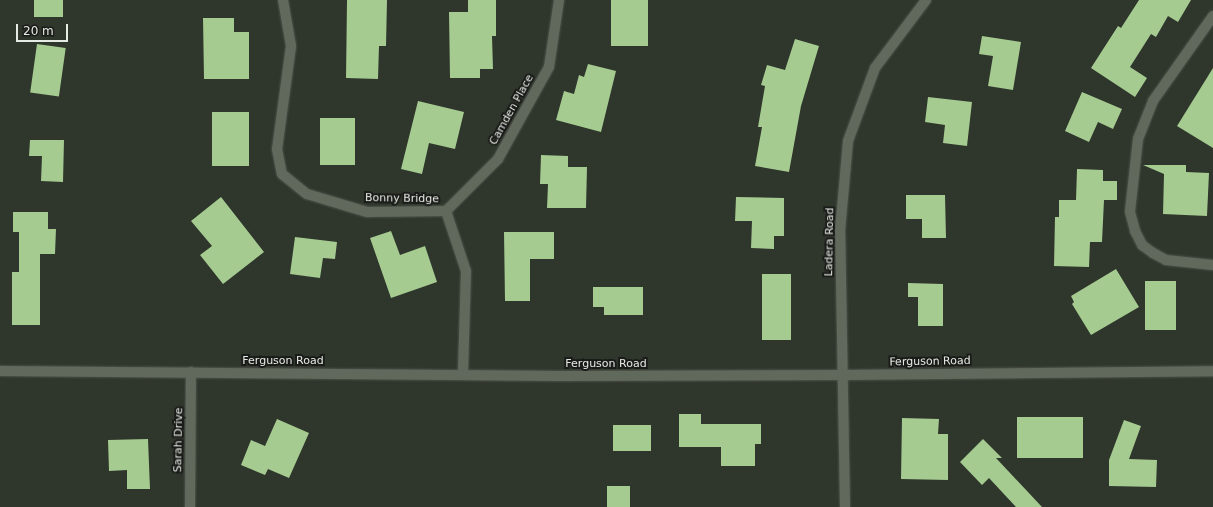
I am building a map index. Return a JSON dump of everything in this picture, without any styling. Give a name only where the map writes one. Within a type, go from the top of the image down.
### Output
[{"type":"street","name":"Bonny Bridge","points":[[283,0],[291,46],[277,149],[282,174],[307,194],[367,212],[446,211],[466,271],[463,374]]},
{"type":"street","name":"Camden Place","points":[[446,211],[498,159],[549,67],[559,0]]},
{"type":"street","name":"Ladera Road","points":[[845,507],[844,375],[840,231],[848,141],[875,68],[926,0]]},
{"type":"street","points":[[1213,16],[1153,101],[1138,139],[1130,212],[1135,231],[1142,245],[1153,253],[1166,260],[1213,265]]},
{"type":"street","name":"Ferguson Road","points":[[0,371],[844,375],[1213,371]]},
{"type":"street","name":"Sarah Drive","points":[[190,507],[191,372]]},
{"type":"building","points":[[34,0],[63,0],[63,17],[34,17]]},
{"type":"building","points":[[347,0],[387,0],[386,46],[379,46],[378,79],[346,78]]},
{"type":"building","points":[[468,0],[496,0],[496,36],[492,36],[493,69],[480,69],[480,78],[450,78],[449,12],[468,12]]},
{"type":"building","points":[[611,0],[648,0],[648,46],[611,46]]},
{"type":"building","points":[[1139,0],[1191,0],[1178,22],[1168,16],[1156,37],[1151,34],[1130,67],[1147,78],[1135,97],[1091,68],[1118,26],[1121,28]]},
{"type":"building","points":[[203,18],[234,18],[234,32],[249,32],[249,79],[204,79]]},
{"type":"building","points":[[982,36],[1021,42],[1013,90],[988,86],[993,56],[979,54]]},
{"type":"building","points":[[795,39],[819,46],[801,106],[789,172],[755,166],[762,127],[758,127],[765,86],[761,85],[767,65],[785,70]]},
{"type":"building","points":[[37,44],[66,48],[59,97],[30,93]]},
{"type":"building","points":[[588,64],[616,71],[601,132],[556,120],[564,91],[574,94],[579,75],[584,77]]},
{"type":"building","points":[[1213,68],[1213,148],[1177,126]]},
{"type":"building","points":[[1082,92],[1122,109],[1113,129],[1098,122],[1089,142],[1065,131]]},
{"type":"building","points":[[928,97],[972,102],[967,146],[943,143],[945,125],[925,122]]},
{"type":"building","points":[[418,101],[464,112],[455,149],[429,143],[422,174],[401,169]]},
{"type":"building","points":[[212,112],[249,112],[249,166],[212,166]]},
{"type":"building","points":[[320,118],[355,118],[355,165],[320,165]]},
{"type":"building","points":[[30,140],[64,140],[63,182],[41,181],[42,156],[29,156]]},
{"type":"building","points":[[541,155],[568,156],[568,167],[587,167],[586,208],[547,208],[548,184],[540,184]]},
{"type":"building","points":[[1143,165],[1186,165],[1186,172],[1209,173],[1207,216],[1163,214],[1164,174]]},
{"type":"building","points":[[1077,169],[1103,170],[1103,181],[1117,181],[1117,200],[1104,200],[1102,242],[1090,242],[1089,267],[1054,266],[1055,217],[1059,217],[1059,200],[1076,200]]},
{"type":"building","points":[[906,195],[945,195],[946,238],[922,238],[922,219],[906,219]]},
{"type":"building","points":[[221,197],[264,252],[223,284],[200,255],[212,246],[191,221]]},
{"type":"building","points":[[736,197],[784,198],[784,236],[774,236],[774,249],[751,248],[752,221],[735,221]]},
{"type":"building","points":[[13,212],[48,212],[48,229],[56,229],[55,254],[40,254],[40,325],[12,325],[12,272],[19,272],[19,232],[13,232]]},
{"type":"building","points":[[391,231],[400,255],[425,246],[437,282],[391,298],[370,238]]},
{"type":"building","points":[[504,232],[554,232],[554,259],[530,259],[530,301],[505,301]]},
{"type":"building","points":[[295,237],[337,242],[335,259],[323,258],[320,278],[290,274]]},
{"type":"building","points":[[1116,269],[1139,307],[1091,335],[1072,304],[1074,302],[1071,296]]},
{"type":"building","points":[[762,274],[791,274],[791,340],[762,340]]},
{"type":"building","points":[[1145,281],[1176,281],[1176,330],[1145,330]]},
{"type":"building","points":[[908,283],[943,284],[943,326],[918,326],[918,297],[908,297]]},
{"type":"building","points":[[593,287],[643,287],[643,315],[604,315],[604,307],[593,307]]},
{"type":"building","points":[[679,414],[701,414],[701,424],[761,424],[761,444],[755,444],[755,466],[721,466],[721,447],[679,447]]},
{"type":"building","points":[[1017,417],[1083,417],[1083,458],[1017,458]]},
{"type":"building","points":[[902,418],[939,419],[938,434],[948,434],[948,480],[901,479]]},
{"type":"building","points":[[277,419],[309,433],[289,478],[268,469],[265,475],[241,465],[251,440],[265,446]]},
{"type":"building","points":[[1124,420],[1141,426],[1129,459],[1157,460],[1156,487],[1109,486],[1109,460]]},
{"type":"building","points":[[613,425],[651,425],[651,451],[613,451]]},
{"type":"building","points":[[148,439],[150,489],[127,489],[127,470],[109,471],[108,440]]},
{"type":"building","points":[[983,439],[1002,458],[996,458],[1042,507],[1016,507],[989,478],[982,485],[960,462]]},
{"type":"building","points":[[607,486],[630,486],[630,507],[607,507]]}]
